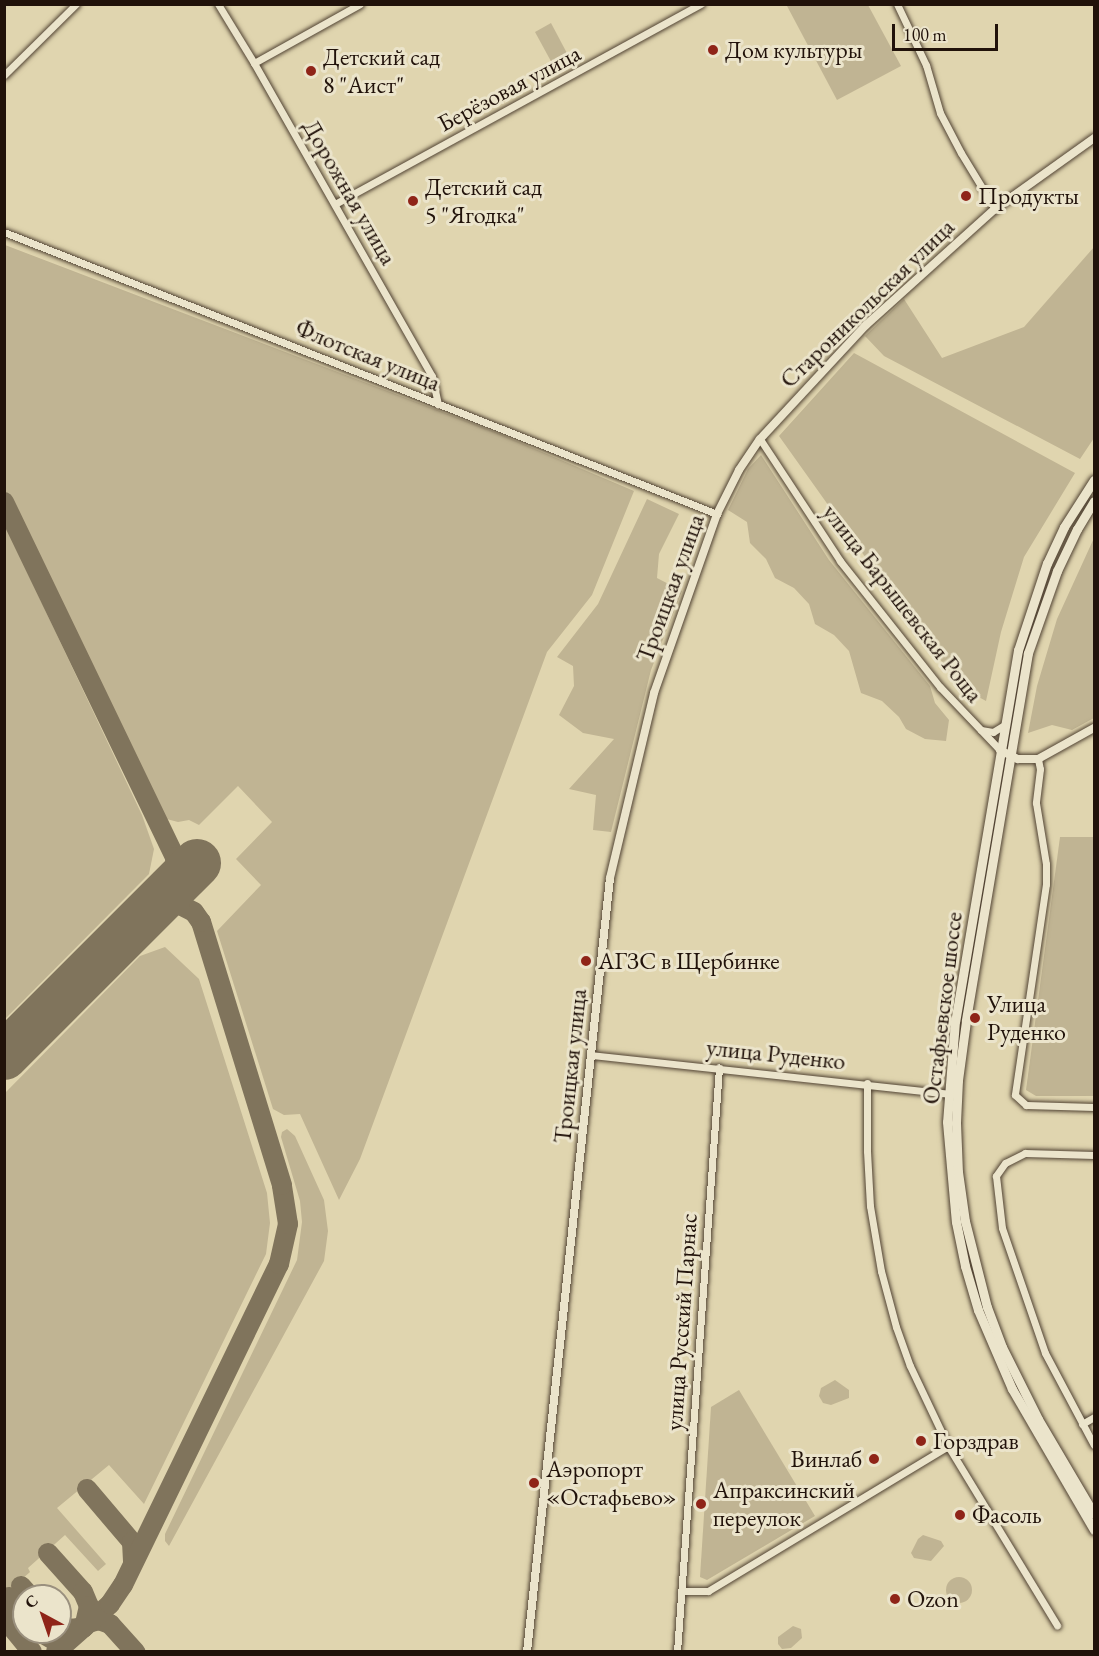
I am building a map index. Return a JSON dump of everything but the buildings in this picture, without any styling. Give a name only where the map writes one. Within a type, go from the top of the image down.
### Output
[{"type":"main road","name":"Остафьевское шоссе","points":[[1095,480],[1064,527],[1047,563],[1018,650],[955,1021],[952,1094],[953,1196],[965,1266],[978,1310],[1018,1399],[1095,1530]]},
{"type":"main road","name":"Остафьевское шоссе","points":[[1095,501],[1077,529],[1042,609],[1028,653],[952,1094],[958,1172],[964,1211],[974,1263],[987,1307],[1002,1347],[1033,1411],[1095,1514]]},
{"type":"street","points":[[4,75],[76,4]]},
{"type":"street","name":"Дорожная улица","points":[[218,4],[432,376],[438,404]]},
{"type":"street","points":[[254,63],[360,4]]},
{"type":"street","name":"Берёзовая улица","points":[[335,204],[701,4]]},
{"type":"street","points":[[897,4],[926,64],[940,113],[995,210]]},
{"type":"street","name":"Староникольская улица","points":[[760,439],[867,325],[920,274],[995,210],[1095,138]]},
{"type":"street","name":"Флотская улица","points":[[4,232],[717,514]]},
{"type":"street","name":"Троицкая улица","points":[[527,1652],[605,914],[616,848],[654,693],[717,514],[739,470],[760,439]]},
{"type":"street","name":"улица Барышевская Роща","points":[[760,439],[840,561],[940,687],[1000,750],[1009,756],[1038,759]]},
{"type":"street","name":"улица Барышевская Роща","points":[[978,729],[989,732],[1004,725]]},
{"type":"street","points":[[1095,728],[1038,759],[1040,769],[1036,803],[1046,864],[1046,884],[1015,1095],[1026,1105],[1095,1107]]},
{"type":"street","name":"улица Руденко","points":[[591,1055],[867,1083],[952,1094]]},
{"type":"street","name":"улица Русский Парнас","points":[[677,1652],[719,1068]]},
{"type":"street","points":[[867,1083],[868,1179],[881,1271],[910,1366],[948,1446],[1057,1625]]},
{"type":"street","points":[[1095,1155],[1024,1153],[1005,1163],[996,1176],[1002,1228],[1044,1353],[1095,1445]]},
{"type":"street","points":[[1082,1424],[1095,1417]]},
{"type":"street","points":[[682,1591],[708,1591],[948,1446]]},
{"type":"shaded area","points":[[790,4],[868,5],[901,66],[837,100],[787,6]]},
{"type":"shaded area","points":[[551,23],[569,57],[553,65],[535,32]]},
{"type":"shaded area","points":[[5,245],[500,434],[634,491],[592,595],[547,652],[360,1159],[339,1200],[300,1114],[284,1115],[273,1109],[217,931],[261,885],[236,859],[272,822],[238,786],[199,825],[189,820],[178,822],[159,817],[5,490]]},
{"type":"shaded area","points":[[1094,247],[1094,438],[1080,459],[884,356],[865,336],[904,299],[942,358],[1024,327]]},
{"type":"shaded area","points":[[854,353],[1075,473],[1024,557],[1001,632],[986,701],[964,689],[925,641],[779,436]]},
{"type":"shaded area","points":[[761,455],[829,560],[930,686],[935,703],[949,720],[946,741],[925,739],[906,729],[899,717],[882,701],[861,693],[849,651],[834,635],[815,624],[809,604],[794,588],[775,578],[766,559],[750,543],[747,522],[728,510],[748,469]]},
{"type":"shaded area","points":[[647,499],[679,514],[659,554],[657,578],[682,591],[651,670],[611,832],[593,830],[596,795],[569,789],[614,739],[583,733],[559,715],[574,686],[573,666],[557,657],[598,604]]},
{"type":"shaded area","points":[[4,523],[142,815],[154,849],[149,874],[5,1019]]},
{"type":"shaded area","points":[[1094,538],[1094,718],[1072,730],[1052,725],[1028,733],[1037,686],[1057,619]]},
{"type":"shaded area","points":[[1060,837],[1094,837],[1094,1096],[1036,1096],[1026,1090]]},
{"type":"shaded area","points":[[165,947],[199,979],[267,1193],[270,1223],[266,1254],[144,1504],[109,1465],[57,1508],[106,1564],[98,1571],[65,1535],[28,1568],[30,1572],[16,1584],[12,1584],[12,1588],[5,1594],[5,1093],[140,956]]},
{"type":"shaded area","points":[[287,1129],[295,1136],[324,1200],[328,1231],[324,1261],[169,1546],[165,1541],[165,1534],[297,1260],[302,1222],[300,1201],[281,1137],[282,1132]]},
{"type":"shaded area","points":[[835,1380],[849,1390],[849,1398],[831,1405],[823,1403],[819,1396],[821,1388]]},
{"type":"shaded area","points":[[739,1390],[815,1516],[707,1580],[700,1577],[711,1407]]},
{"type":"shaded area","points":[[923,1535],[941,1541],[944,1546],[931,1561],[914,1558],[911,1553],[918,1539]]},
{"type":"shaded area","points":[[959,1577],[968,1581],[972,1590],[968,1599],[959,1603],[950,1599],[946,1590],[950,1581]]},
{"type":"shaded area","points":[[793,1626],[801,1629],[802,1638],[791,1648],[782,1649],[778,1644],[778,1637]]},
{"type":"taxiway","points":[[4,502],[175,857],[177,883]]},
{"type":"taxiway","points":[[56,1652],[110,1604],[123,1585],[279,1264],[288,1224],[282,1185],[201,922],[194,912],[180,905],[160,905],[150,910]]},
{"type":"taxiway","points":[[87,1489],[132,1542],[133,1562]]},
{"type":"taxiway","points":[[48,1553],[83,1592],[89,1606],[84,1627],[72,1629]]},
{"type":"taxiway","points":[[9,1597],[12,1600]]},
{"type":"taxiway","points":[[4,1618],[32,1652]]},
{"type":"taxiway","points":[[88,1623],[99,1620],[110,1624],[135,1652]]},
{"type":"runway","points":[[4,1056],[197,863]]},
{"type":"place","name":"Дом культуры","points":[[713,50]]},
{"type":"place","name":"Детский сад 8 \"Аист\"","points":[[311,71]]},
{"type":"place","name":"Продукты","points":[[966,196]]},
{"type":"place","name":"Детский сад 5 \"Ягодка\"","points":[[413,201]]},
{"type":"place","name":"АГЗС в Щербинке","points":[[586,961]]},
{"type":"place","name":"Улица Руденко","points":[[975,1018]]},
{"type":"place","name":"Горздрав","points":[[921,1441]]},
{"type":"place","name":"Винлаб","points":[[874,1459]]},
{"type":"place","name":"Аэропорт «Остафьево»","points":[[534,1483]]},
{"type":"place","name":"Апраксинский переулок","points":[[701,1504]]},
{"type":"place","name":"Фасоль","points":[[960,1515]]},
{"type":"place","name":"Ozon","points":[[895,1599]]}]
